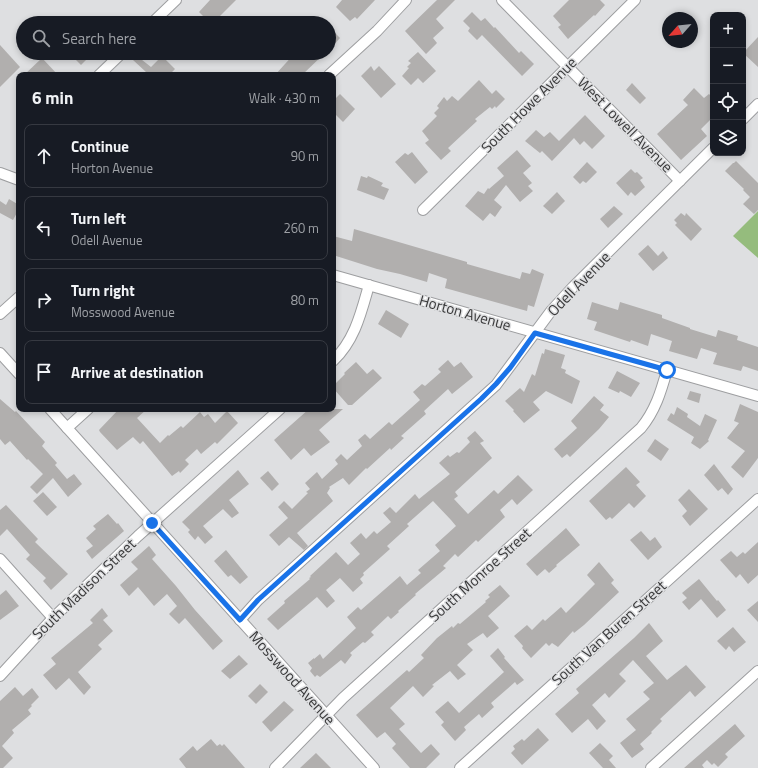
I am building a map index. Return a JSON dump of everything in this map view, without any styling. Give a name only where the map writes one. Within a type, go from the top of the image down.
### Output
[{"type":"street","points":[[159,16],[176,0]]},
{"type":"street","points":[[332,72],[377,31],[406,0]]},
{"type":"street","name":"West Lowell Avenue","points":[[502,0],[680,181]]},
{"type":"street","name":"South Howe Avenue","points":[[423,210],[635,0]]},
{"type":"street","points":[[102,72],[115,60]]},
{"type":"street","points":[[746,116],[758,104]]},
{"type":"street","name":"Odell Avenue","points":[[240,620],[258,600],[496,384],[552,311],[573,287],[710,151]]},
{"type":"street","points":[[0,173],[16,179]]},
{"type":"street","name":"Horton Avenue","points":[[336,276],[758,396]]},
{"type":"street","points":[[336,358],[341,353],[356,329],[369,285]]},
{"type":"street","points":[[0,314],[16,300]]},
{"type":"street","points":[[0,353],[16,371]]},
{"type":"street","name":"South Monroe Street","points":[[275,768],[326,715],[641,428],[654,410],[667,370]]},
{"type":"street","name":"Mosswood Avenue","points":[[53,412],[374,768]]},
{"type":"street","points":[[67,428],[85,412]]},
{"type":"street","name":"South Madison Street","points":[[0,676],[53,618],[152,523],[277,412]]},
{"type":"street","name":"South Van Buren Street","points":[[460,768],[758,499]]},
{"type":"street","points":[[0,559],[53,618]]},
{"type":"street","points":[[651,768],[758,671]]},
{"type":"green space","points":[[758,211],[758,258],[733,236]]},
{"type":"building","points":[[210,0],[236,0],[220,16],[203,16],[199,12]]},
{"type":"building","points":[[342,0],[375,0],[357,19],[355,17],[350,21],[336,7]]},
{"type":"building","points":[[437,0],[455,0],[436,19],[444,28],[433,38],[437,43],[426,54],[405,31]]},
{"type":"building","points":[[569,0],[600,0],[605,5],[595,16],[594,15],[568,39],[558,27],[561,25],[553,16]]},
{"type":"building","points":[[472,12],[481,21],[485,18],[519,53],[521,51],[534,64],[522,76],[482,35],[477,40],[468,31],[470,28],[463,21]]},
{"type":"building","points":[[336,34],[340,38],[336,42]]},
{"type":"building","points":[[758,37],[758,67],[746,56],[746,50]]},
{"type":"building","points":[[0,45],[20,67],[0,87]]},
{"type":"building","points":[[418,52],[436,71],[423,83],[418,78],[411,85],[402,76],[409,68],[407,67],[411,63],[408,61]]},
{"type":"building","points":[[40,60],[44,60],[55,72],[27,72]]},
{"type":"building","points":[[76,60],[86,60],[81,65]]},
{"type":"building","points":[[133,60],[142,60],[151,67],[158,60],[166,60],[175,69],[172,72],[146,72]]},
{"type":"building","points":[[289,60],[318,60],[305,72],[278,72]]},
{"type":"building","points":[[371,66],[374,71],[379,66],[396,84],[381,98],[361,76]]},
{"type":"building","points":[[479,80],[492,94],[496,90],[505,99],[496,108],[495,106],[492,109],[490,107],[475,119],[477,121],[448,148],[451,151],[441,160],[425,143],[429,140],[422,131],[437,116],[434,113],[439,108],[437,106],[444,97],[447,101],[452,96],[458,101]]},
{"type":"building","points":[[632,83],[646,98],[640,104],[626,90]]},
{"type":"building","points":[[694,88],[704,98],[709,94],[710,120],[701,129],[707,136],[681,160],[657,134],[688,105],[683,100]]},
{"type":"building","points":[[340,94],[355,109],[343,122],[336,115],[336,98]]},
{"type":"building","points":[[585,115],[605,136],[592,149],[584,141],[580,145],[574,138],[552,161],[542,151],[540,153],[525,141],[536,130],[544,137],[550,132],[559,141]]},
{"type":"building","points":[[517,150],[531,166],[523,173],[532,183],[528,186],[533,191],[520,202],[506,185],[494,200],[502,207],[495,217],[490,213],[483,221],[465,206],[478,191],[484,194],[488,188],[489,189],[504,176],[497,168]]},
{"type":"building","points":[[412,152],[428,172],[415,184],[395,162],[405,153],[408,155]]},
{"type":"building","points":[[736,161],[758,183],[758,210],[754,214],[743,204],[750,197],[743,190],[744,189],[725,171]]},
{"type":"building","points":[[587,162],[597,172],[586,183],[583,181],[580,184],[573,177]]},
{"type":"building","points":[[631,169],[643,178],[640,180],[645,187],[635,196],[631,192],[628,196],[616,183]]},
{"type":"building","points":[[361,176],[367,178],[368,176],[383,183],[381,186],[389,189],[384,200],[357,190]]},
{"type":"building","points":[[557,192],[565,201],[552,214],[543,206]]},
{"type":"building","points":[[9,199],[16,203],[16,214],[13,220],[0,213],[0,201],[6,205]]},
{"type":"building","points":[[614,206],[623,214],[608,228],[600,219]]},
{"type":"building","points":[[681,213],[685,216],[686,213],[702,229],[691,241],[675,225],[677,223],[674,220]]},
{"type":"building","points":[[354,229],[520,279],[522,272],[530,274],[532,269],[544,274],[534,307],[528,305],[527,311],[445,288],[447,279],[429,273],[427,282],[377,269],[336,256],[336,237],[352,241]]},
{"type":"building","points":[[648,245],[658,256],[663,251],[668,258],[653,271],[638,254]]},
{"type":"building","points":[[592,302],[618,310],[620,302],[662,315],[662,318],[716,337],[718,330],[738,336],[737,340],[758,347],[758,371],[743,366],[741,371],[713,364],[717,353],[701,348],[697,359],[669,351],[672,341],[651,334],[648,346],[631,340],[630,342],[594,330],[597,322],[587,319]]},
{"type":"building","points":[[386,310],[409,324],[401,338],[378,324]]},
{"type":"building","points":[[545,349],[565,355],[561,368],[566,370],[565,373],[580,381],[572,404],[546,391],[533,402],[540,410],[524,423],[505,401],[520,388],[524,392],[532,374],[535,376],[542,353],[544,354]]},
{"type":"building","points":[[448,360],[454,367],[461,362],[473,377],[452,394],[448,389],[424,411],[426,414],[401,436],[404,438],[391,450],[390,448],[367,469],[366,468],[349,485],[343,478],[329,487],[330,488],[327,493],[333,501],[297,533],[308,546],[304,550],[289,537],[279,546],[269,535],[288,518],[278,507],[284,501],[292,509],[308,493],[306,492],[310,489],[305,483],[317,472],[322,479],[338,464],[335,460],[341,454],[347,460],[362,446],[358,440],[365,434],[370,439],[389,422],[392,425],[420,400],[413,392],[422,384],[425,386],[441,372],[438,369]]},
{"type":"building","points":[[356,362],[367,374],[373,369],[382,378],[352,405],[348,405],[336,391],[336,383],[345,374],[344,373]]},
{"type":"building","points":[[617,371],[640,383],[631,397],[620,391],[619,393],[608,388]]},
{"type":"building","points":[[690,391],[701,394],[699,403],[687,399]]},
{"type":"building","points":[[594,396],[604,405],[600,410],[609,417],[599,429],[570,457],[567,454],[562,458],[554,449],[577,428],[571,421]]},
{"type":"building","points":[[0,399],[15,412],[16,411],[45,442],[42,446],[57,463],[55,465],[67,479],[74,474],[82,484],[68,497],[53,478],[37,494],[30,487],[43,474],[28,459],[27,460],[10,441],[5,445],[0,439]]},
{"type":"building","points":[[740,404],[758,412],[758,458],[743,478],[731,467],[745,451],[727,438],[739,423],[734,421]]},
{"type":"building","points":[[677,407],[688,414],[687,417],[700,426],[705,414],[717,420],[708,440],[709,441],[700,449],[691,443],[694,437],[667,420],[671,413],[674,415]]},
{"type":"building","points":[[336,409],[343,409],[319,430],[330,442],[311,456],[304,448],[291,460],[274,440],[306,412],[336,412]]},
{"type":"building","points":[[116,412],[144,412],[137,418],[160,443],[181,426],[183,428],[200,412],[204,417],[208,414],[215,423],[226,412],[228,412],[238,423],[217,444],[215,442],[201,454],[197,449],[185,460],[189,464],[180,473],[179,471],[172,476],[143,441],[140,444],[133,437],[117,450],[99,430]]},
{"type":"building","points":[[475,431],[484,441],[480,443],[492,458],[455,492],[458,496],[454,499],[468,514],[494,490],[498,494],[518,475],[533,490],[517,505],[512,499],[500,510],[505,517],[478,542],[476,540],[458,557],[455,554],[443,566],[446,568],[415,594],[416,595],[391,619],[388,616],[371,632],[374,635],[350,653],[352,655],[345,664],[341,660],[320,677],[317,675],[315,677],[310,671],[312,668],[308,663],[320,654],[323,659],[356,628],[347,617],[358,607],[361,610],[400,576],[407,585],[421,573],[418,570],[440,551],[435,545],[456,526],[433,501],[407,524],[409,526],[387,546],[390,549],[363,573],[364,575],[360,579],[363,583],[353,592],[340,578],[326,590],[335,601],[327,608],[317,597],[278,630],[267,619],[285,603],[284,601],[310,579],[310,576],[336,552],[348,565],[360,554],[350,543],[361,533],[366,539],[374,531],[377,534],[391,522],[383,513],[390,507],[396,513],[415,494],[419,499],[450,474],[439,463],[448,455],[450,457],[457,452],[459,453],[470,442],[467,438]]},
{"type":"building","points":[[655,439],[669,449],[661,461],[647,451]]},
{"type":"building","points":[[714,464],[733,489],[728,495],[722,488],[718,491],[704,475]]},
{"type":"building","points":[[626,467],[640,482],[636,485],[646,496],[634,508],[629,503],[612,519],[610,517],[606,520],[589,501]]},
{"type":"building","points":[[238,470],[249,484],[229,500],[239,513],[232,518],[223,509],[203,526],[213,537],[205,544],[198,536],[195,540],[188,532],[190,530],[182,522]]},
{"type":"building","points":[[268,471],[279,484],[272,491],[260,478]]},
{"type":"building","points":[[689,489],[708,509],[690,526],[682,516],[687,511],[678,500]]},
{"type":"building","points":[[43,492],[57,507],[47,516],[33,501]]},
{"type":"building","points":[[6,505],[38,539],[35,542],[68,574],[51,590],[43,581],[46,578],[26,559],[30,555],[7,529],[0,536],[0,510]]},
{"type":"building","points":[[108,514],[124,531],[92,559],[86,551],[93,546],[86,538],[96,529],[93,526]]},
{"type":"building","points":[[566,528],[580,545],[556,565],[557,566],[549,573],[545,569],[537,576],[526,564]]},
{"type":"building","points":[[641,531],[650,541],[655,537],[662,547],[648,560],[630,540]]},
{"type":"building","points":[[758,542],[758,575],[748,584],[740,574],[736,578],[720,560],[731,551],[737,557],[743,552],[745,554]]},
{"type":"building","points":[[149,546],[156,555],[152,559],[223,641],[213,650],[185,618],[179,624],[169,614],[177,606],[167,594],[154,606],[138,587],[129,596],[120,585],[138,569],[131,562]]},
{"type":"building","points":[[226,550],[248,577],[240,584],[231,575],[228,577],[214,561]]},
{"type":"building","points":[[599,562],[614,580],[611,583],[619,592],[584,625],[574,633],[573,631],[558,647],[552,643],[549,646],[546,643],[531,658],[514,636],[527,625],[532,630],[543,619],[545,621],[561,607],[566,613],[595,584],[587,575]]},
{"type":"building","points":[[699,579],[726,610],[717,618],[701,599],[689,610],[682,602],[687,598],[682,593]]},
{"type":"building","points":[[500,585],[510,596],[488,616],[499,628],[487,638],[483,633],[467,644],[473,650],[457,665],[466,674],[458,680],[450,671],[432,685],[434,686],[423,697],[413,686],[390,708],[405,724],[399,729],[421,753],[431,744],[440,754],[426,768],[410,768],[392,748],[396,744],[385,732],[377,738],[356,715],[407,670],[409,672],[424,658],[421,655],[437,638],[452,626],[453,628],[458,623],[460,624],[486,602],[485,601],[490,597],[488,595]]},
{"type":"building","points":[[6,590],[19,606],[0,620],[0,595]]},
{"type":"building","points":[[758,601],[758,622],[747,610]]},
{"type":"building","points":[[102,608],[108,616],[103,620],[113,631],[98,645],[102,649],[78,672],[91,687],[84,695],[69,678],[56,690],[43,675],[56,664],[51,658],[93,623],[90,620]]},
{"type":"building","points":[[649,623],[663,641],[646,656],[667,680],[686,665],[706,687],[695,697],[690,691],[660,719],[662,721],[640,744],[644,749],[632,758],[620,743],[636,730],[626,719],[650,699],[643,692],[654,683],[633,660],[619,674],[626,681],[609,698],[605,693],[592,705],[606,721],[597,730],[588,719],[572,733],[555,714],[579,693],[576,689]]},
{"type":"building","points":[[733,627],[746,642],[734,652],[729,646],[726,650],[717,641]]},
{"type":"building","points":[[498,648],[505,657],[504,658],[524,680],[517,685],[515,682],[491,703],[494,707],[482,718],[479,714],[464,727],[466,730],[455,741],[441,725],[444,722],[435,712],[448,701],[459,713],[504,672],[490,656]]},
{"type":"building","points":[[239,655],[248,664],[230,679],[221,671]]},
{"type":"building","points":[[260,684],[268,692],[256,704],[248,696]]},
{"type":"building","points":[[15,687],[23,696],[32,688],[39,697],[28,710],[31,714],[12,730],[14,733],[2,746],[13,758],[3,768],[0,768],[0,701]]},
{"type":"building","points":[[284,701],[294,710],[271,732],[262,722]]},
{"type":"building","points":[[735,724],[745,736],[725,754],[728,757],[718,767],[714,763],[712,765],[707,760],[702,765],[704,768],[684,768]]},
{"type":"building","points":[[538,728],[549,740],[522,765],[511,753],[515,749],[513,746],[522,739],[524,741]]},
{"type":"building","points":[[211,739],[217,746],[220,744],[222,746],[224,744],[245,768],[186,768],[179,759],[193,746],[197,751]]},
{"type":"building","points":[[600,743],[613,756],[609,760],[616,768],[603,768],[589,753]]},
{"type":"building","points":[[316,753],[331,768],[300,768]]},
{"type":"route","points":[[152,523],[240,620],[258,600],[481,399],[510,368],[535,333],[667,370]]}]
